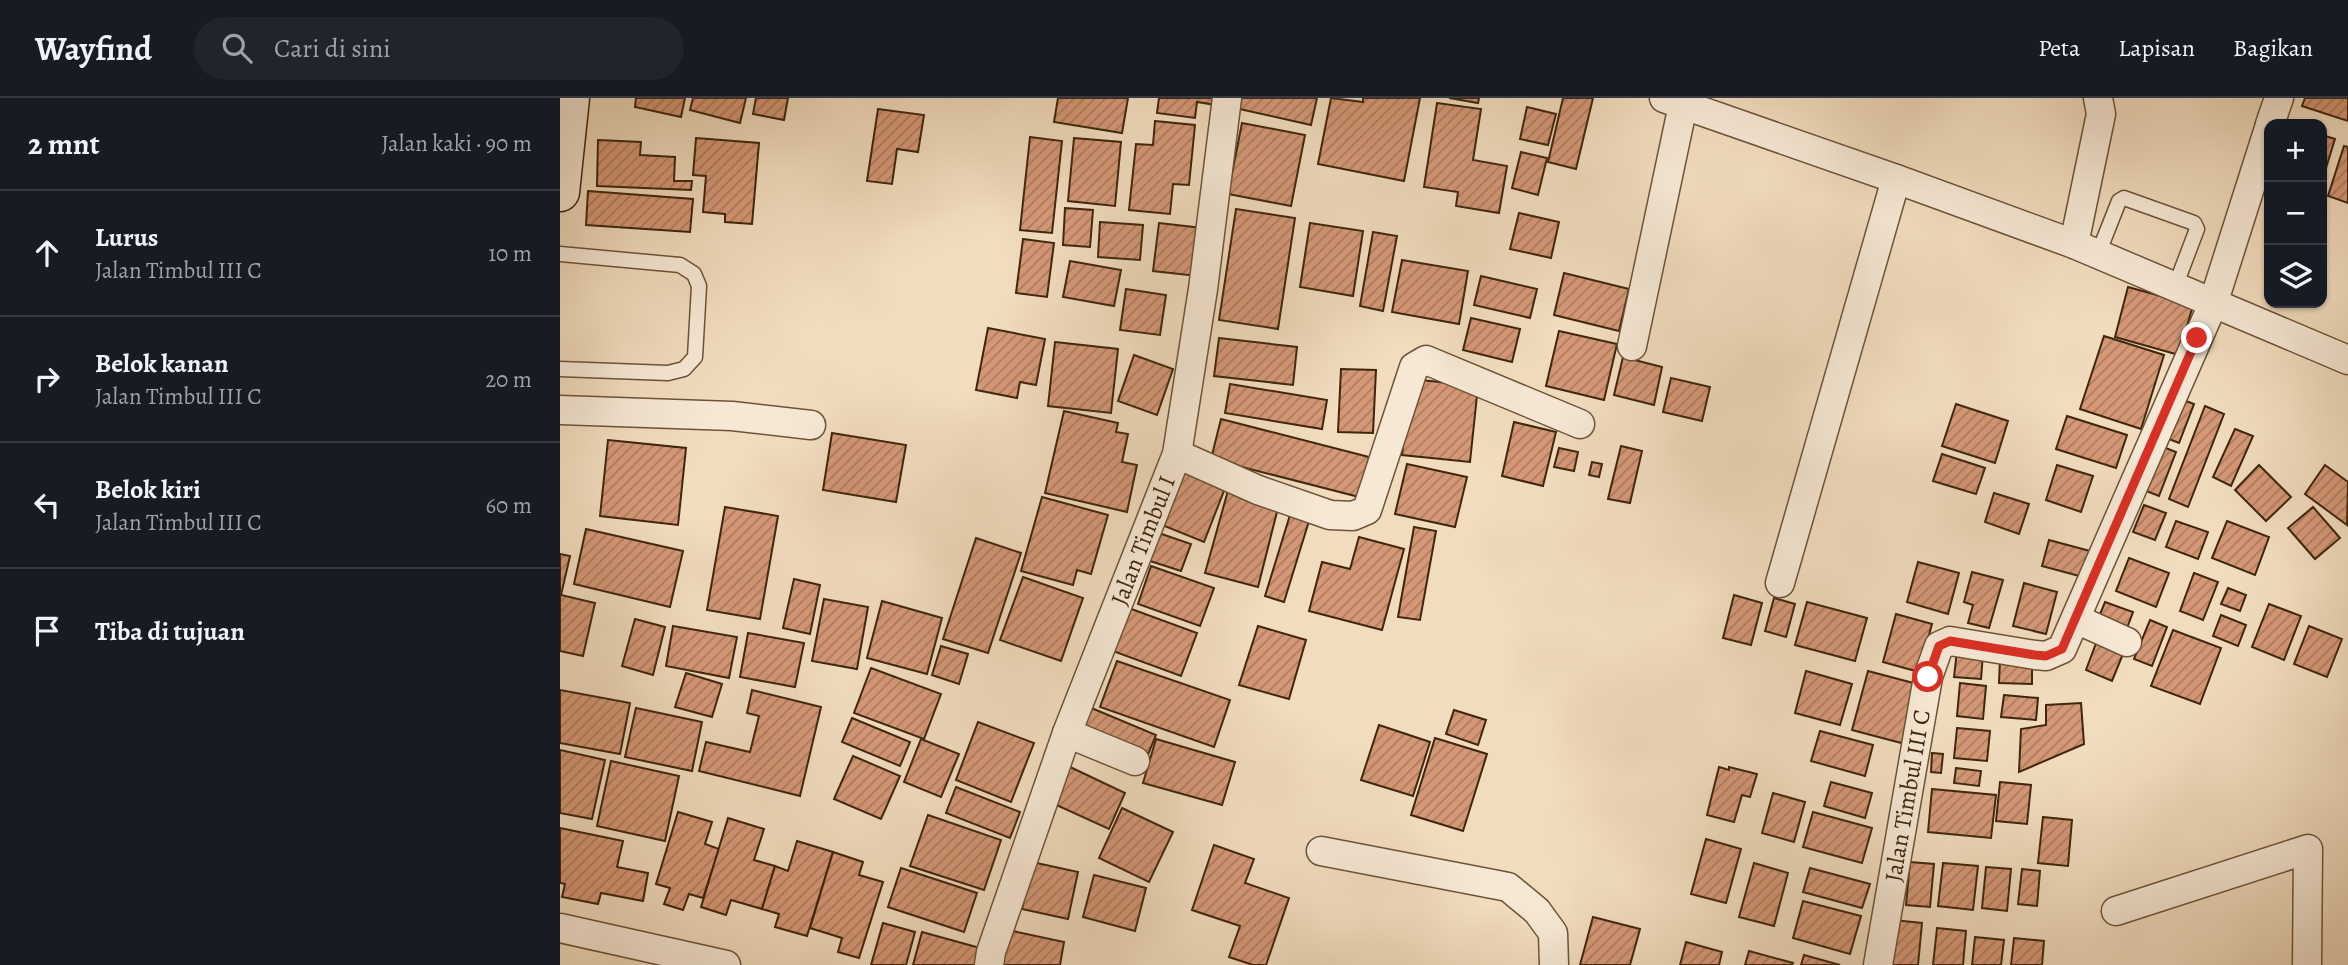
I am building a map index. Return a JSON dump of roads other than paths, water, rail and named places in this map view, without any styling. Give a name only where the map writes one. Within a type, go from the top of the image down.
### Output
[{"type":"main road","points":[[560,192],[570,98]]},
{"type":"street","name":"Jalan Timbul I","points":[[989,965],[991,952],[1067,733],[1177,454],[1203,289],[1227,98]]},
{"type":"street","points":[[2086,249],[2101,114],[2098,98]]},
{"type":"street","name":"Jalan Timbul III C","points":[[2272,119],[2279,98]]},
{"type":"street","points":[[1632,346],[1674,101],[2086,249],[2348,360]]},
{"type":"street","name":"Jalan Timbul III C","points":[[1878,965],[1928,677],[1939,646],[1950,641],[2046,656],[2062,649],[2213,304],[2264,145]]},
{"type":"street","points":[[1780,583],[1896,179]]},
{"type":"street","points":[[1177,454],[1258,490],[1330,515],[1353,516],[1367,510],[1414,368],[1426,360],[1580,424]]},
{"type":"street","points":[[560,410],[732,416],[811,425]]},
{"type":"street","points":[[2076,619],[2127,642]]},
{"type":"street","points":[[1067,733],[1135,761]]},
{"type":"street","points":[[2116,911],[2308,849],[2307,965]]},
{"type":"street","points":[[1321,851],[1507,887],[1537,911],[1553,933],[1554,965]]},
{"type":"street","points":[[560,928],[726,965]]},
{"type":"lane","points":[[2086,249],[2119,201],[2124,198],[2194,223],[2197,229],[2175,287]]},
{"type":"lane","points":[[560,254],[680,265],[694,274],[699,286],[695,357],[684,369],[668,373],[560,369]]}]
